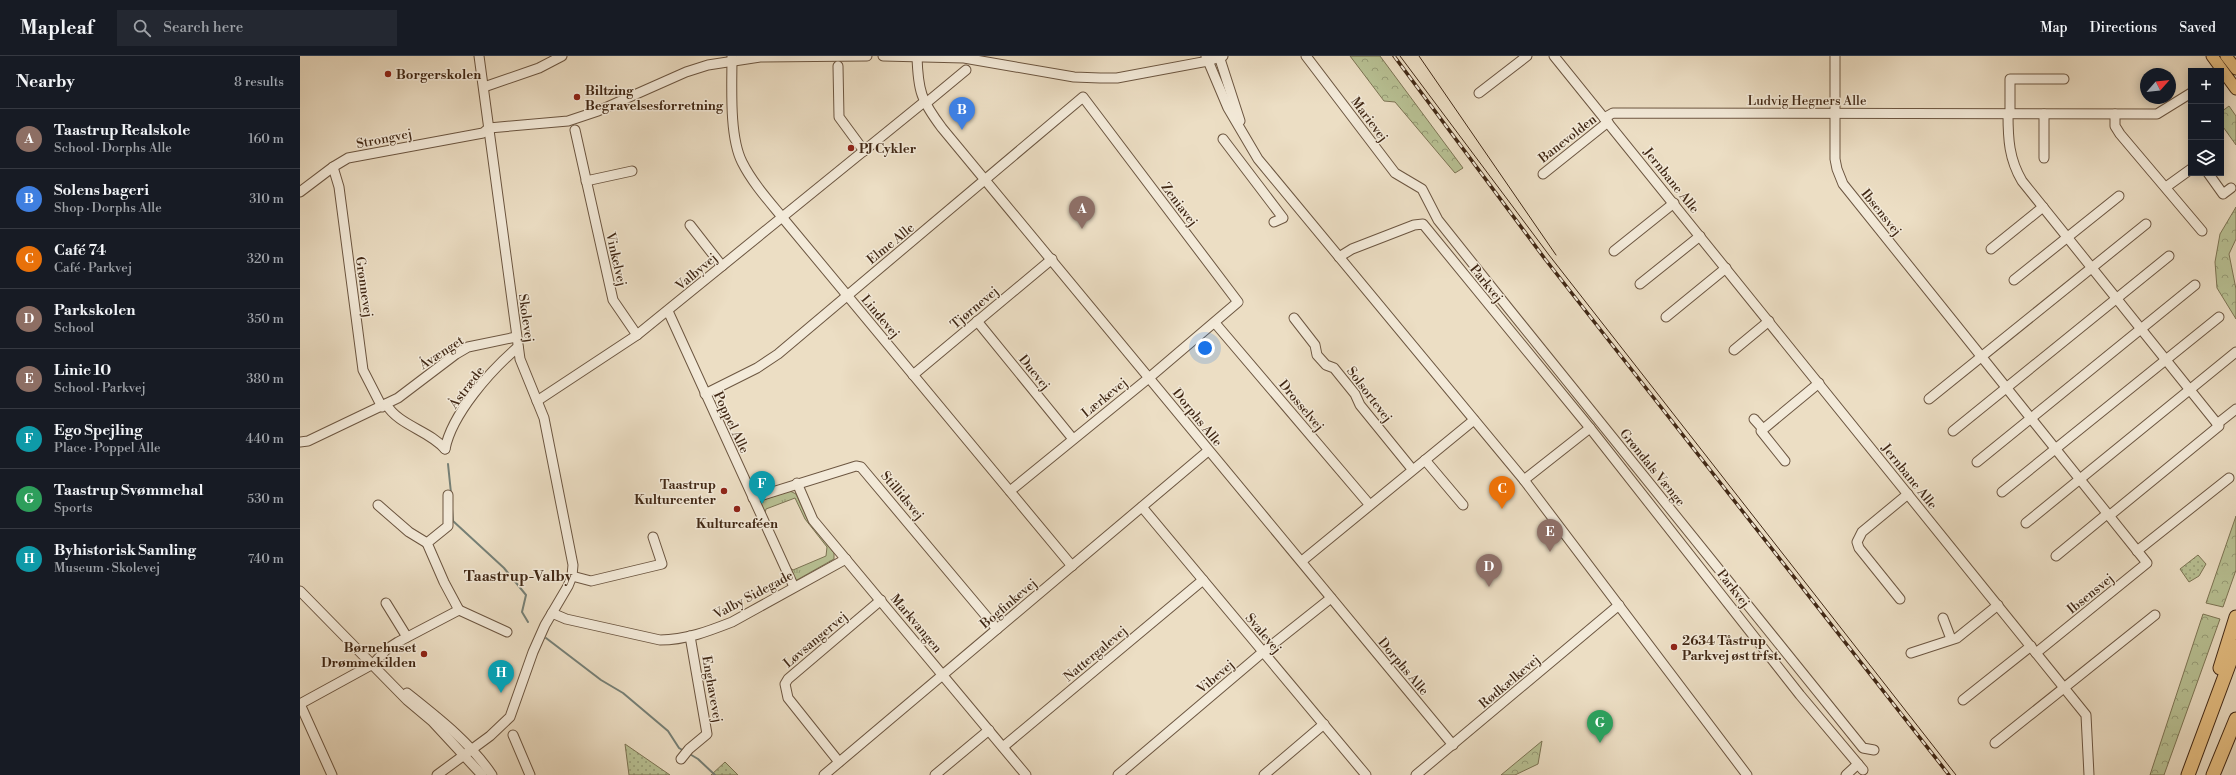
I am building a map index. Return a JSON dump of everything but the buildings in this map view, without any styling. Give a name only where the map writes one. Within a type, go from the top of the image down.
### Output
[{"type":"highway","points":[[2211,714],[2220,663],[2236,617]]},
{"type":"highway","points":[[2188,775],[2236,646]]},
{"type":"highway","points":[[2213,775],[2236,720]]},
{"type":"main road","points":[[2212,56],[2236,89]]},
{"type":"main road","points":[[2226,56],[2236,69]]},
{"type":"main road","points":[[2230,56],[2236,65]]},
{"type":"street","name":"Skolevej","points":[[437,775],[505,724],[510,718],[532,652],[572,576],[573,556],[544,418],[523,371],[516,337],[487,132],[480,56]]},
{"type":"street","points":[[484,87],[539,68],[562,56]]},
{"type":"street","name":"Strongvej","points":[[300,192],[333,167],[354,157],[526,124],[537,125],[568,121],[581,117],[686,72],[732,58],[867,56]]},
{"type":"street","points":[[883,56],[984,58],[1026,70],[1074,77],[1098,78],[1117,78],[1220,56],[1241,122],[1261,162]]},
{"type":"street","name":"Dorphs Alle","points":[[916,56],[918,83],[924,103],[986,181],[1150,377],[1208,451],[1302,561],[1453,745]]},
{"type":"street","name":"Marievej","points":[[1306,56],[1395,173],[1422,190]]},
{"type":"street","points":[[1479,93],[1527,56]]},
{"type":"street","name":"Jernbane Alle","points":[[1554,56],[2088,716],[2090,775]]},
{"type":"street","name":"Ibsensvej","points":[[1835,56],[1835,159],[1843,184],[2147,563],[2034,650]]},
{"type":"street","name":"Lindevej","points":[[732,58],[734,133],[738,153],[748,174],[912,375],[1072,566]]},
{"type":"street","points":[[1207,59],[1228,108],[1244,138],[1261,162],[1338,257],[1524,480],[1747,775]]},
{"type":"street","points":[[838,66],[839,117],[864,150]]},
{"type":"street","points":[[924,103],[966,70]]},
{"type":"street","points":[[2064,79],[2010,79],[2009,148],[2015,170],[2217,424]]},
{"type":"street","name":"Ludvig Hegners Alle","points":[[1606,120],[1613,113],[2157,114],[2188,95]]},
{"type":"street","name":"Elme Alle","points":[[705,394],[766,363],[986,181],[1083,97]]},
{"type":"street","name":"Zeniavej","points":[[1083,97],[1237,300],[1237,304],[1215,323]]},
{"type":"street","name":"Valbyvej","points":[[537,401],[637,335],[924,103]]},
{"type":"street","points":[[2044,114],[2044,158]]},
{"type":"street","points":[[2115,114],[2115,126],[2120,134],[2202,231]]},
{"type":"street","name":"Banevolden","points":[[1543,174],[1606,120]]},
{"type":"street","name":"Vinkelvej","points":[[575,130],[613,300],[637,335]]},
{"type":"street","points":[[1223,139],[1283,218],[1274,222]]},
{"type":"street","points":[[1248,172],[1261,162]]},
{"type":"street","name":"Grønnevej","points":[[333,167],[339,187],[363,370],[384,405]]},
{"type":"street","points":[[586,181],[632,171]]},
{"type":"street","points":[[2166,187],[2188,171]]},
{"type":"street","points":[[2210,176],[2223,194],[2231,188]]},
{"type":"street","name":"Grøndals Vænge","points":[[1422,190],[1438,220],[1519,322],[1863,748],[1874,750]]},
{"type":"street","points":[[2014,280],[2119,196]]},
{"type":"street","points":[[1614,251],[1674,203]]},
{"type":"street","points":[[1990,249],[2043,207]]},
{"type":"street","name":"Parkvej","points":[[1338,257],[1352,249],[1414,225],[1423,224],[1590,428],[1800,695],[1860,767],[1846,775]]},
{"type":"street","points":[[1929,399],[2146,224]]},
{"type":"street","points":[[690,225],[722,266]]},
{"type":"street","points":[[1640,284],[1700,236]]},
{"type":"street","points":[[1953,431],[2169,256]]},
{"type":"street","name":"Tjørnevej","points":[[912,375],[1052,259]]},
{"type":"street","points":[[1666,317],[1726,268]]},
{"type":"street","points":[[1977,462],[2195,285]]},
{"type":"street","name":"Poppel Alle","points":[[668,311],[752,498],[794,587]]},
{"type":"street","points":[[2002,492],[2219,317]]},
{"type":"street","name":"Solsortevej","points":[[1294,318],[1315,345],[1317,355],[1326,366],[1334,368],[1355,394],[1360,405],[1412,469]]},
{"type":"street","name":"Duevej","points":[[977,321],[1073,439]]},
{"type":"street","points":[[1734,350],[1769,321]]},
{"type":"street","name":"Lærkevej","points":[[1010,491],[1215,323]]},
{"type":"street","name":"Drosselvej","points":[[1215,323],[1369,504]]},
{"type":"street","name":"Åvænget","points":[[300,442],[308,441],[384,405],[468,347],[516,337]]},
{"type":"street","name":"Åstræde","points":[[384,405],[392,413],[436,439],[445,450],[449,433],[464,409],[481,387],[518,347]]},
{"type":"street","points":[[2026,523],[2236,352]]},
{"type":"street","points":[[1763,429],[1819,383]]},
{"type":"street","points":[[2056,556],[2219,426],[2217,424],[2236,409]]},
{"type":"street","points":[[1754,419],[1763,429],[1761,431],[1785,461]]},
{"type":"street","points":[[1302,561],[1369,504],[1474,420]]},
{"type":"street","points":[[1524,480],[1590,428]]},
{"type":"street","name":"Bogfinkevej","points":[[824,775],[1208,451]]},
{"type":"street","points":[[1425,460],[1463,504]]},
{"type":"street","name":"Stillidsvej","points":[[752,498],[856,466],[865,469],[997,629]]},
{"type":"street","points":[[2137,551],[2229,478]]},
{"type":"street","name":"Markvangen","points":[[797,483],[813,520],[1026,775]]},
{"type":"street","points":[[1900,599],[1859,548],[1857,542],[1862,532],[1908,494]]},
{"type":"street","points":[[427,543],[448,526],[448,495]]},
{"type":"street","points":[[378,505],[409,532],[427,543],[444,582],[459,610],[508,632]]},
{"type":"street","name":"Svalevej","points":[[1142,507],[1366,775]]},
{"type":"street","points":[[572,576],[591,581],[662,564],[653,537]]},
{"type":"street","name":"Valby Sidegade","points":[[552,613],[566,619],[660,640],[675,640],[732,622],[846,559]]},
{"type":"street","name":"Nattergalevej","points":[[1003,747],[1203,580]]},
{"type":"street","points":[[300,591],[388,679],[492,775]]},
{"type":"street","name":"Vibevej","points":[[1118,775],[1263,652],[1331,598]]},
{"type":"street","name":"Løvsangervej","points":[[839,762],[788,698],[785,684],[788,679],[881,600]]},
{"type":"street","points":[[386,603],[407,637]]},
{"type":"street","points":[[1911,653],[1957,638],[1998,605]]},
{"type":"street","name":"Rødkælkevej","points":[[1416,775],[1619,606]]},
{"type":"street","points":[[332,775],[300,704],[373,664],[387,649],[407,637],[459,610]]},
{"type":"street","points":[[1995,743],[2065,689],[2155,615]]},
{"type":"street","points":[[1943,618],[1951,639]]},
{"type":"street","name":"Enghavevej","points":[[684,755],[707,734],[690,636]]},
{"type":"street","points":[[1963,700],[2034,650]]},
{"type":"street","points":[[1264,775],[1324,724]]},
{"type":"street","points":[[935,775],[989,730]]},
{"type":"street","points":[[513,735],[530,775]]},
{"type":"street","points":[[468,752],[482,775]]},
{"type":"green space","points":[[1350,56],[1380,56],[1463,168],[1455,173],[1395,102],[1384,101]]},
{"type":"green space","points":[[2229,106],[2236,116],[2236,145],[2224,128],[2224,110]]},
{"type":"green space","points":[[2236,207],[2236,239],[2229,254],[2236,289],[2236,319],[2217,288],[2215,262],[2220,234]]},
{"type":"green space","points":[[790,491],[796,494],[808,520],[834,553],[834,559],[795,581],[789,567],[793,570],[826,556],[827,547],[805,519],[795,498],[766,509],[765,513],[760,501]]},
{"type":"green space","points":[[2236,516],[2236,570],[2223,607],[2206,603]]},
{"type":"green space","points":[[2198,555],[2206,564],[2199,576],[2189,582],[2180,569]]},
{"type":"green space","points":[[2203,614],[2220,619],[2164,775],[2150,775]]},
{"type":"green space","points":[[1542,741],[1538,764],[1515,775],[1501,775]]},
{"type":"green space","points":[[625,744],[670,775],[629,775]]},
{"type":"green space","points":[[725,762],[738,775],[711,775]]},
{"type":"waterway","points":[[448,464],[451,493]]},
{"type":"waterway","points":[[452,509],[453,521],[504,568],[526,595],[522,612],[528,622]]},
{"type":"waterway","points":[[546,638],[601,680],[623,693],[668,731],[679,748],[684,751]]},
{"type":"waterway","points":[[688,753],[698,759],[715,775]]},
{"type":"tram line","points":[[1400,56],[1549,255],[1956,775]]},
{"type":"tram line","points":[[1419,56],[1556,255]]},
{"type":"railway","points":[[1394,56],[1545,259],[1949,775]]},
{"type":"place","name":"Borgerskolen","points":[[388,74]]},
{"type":"place","name":"Biltzing Begravelsesforretning","points":[[577,97]]},
{"type":"place","name":"Solens bageri","points":[[962,130]]},
{"type":"place","name":"PJ Cykler","points":[[851,148]]},
{"type":"place","name":"Taastrup Realskole","points":[[1082,229]]},
{"type":"place","name":"Taastrup Kulturcenter","points":[[724,491]]},
{"type":"place","name":"Ego Spejling","points":[[762,504]]},
{"type":"place","name":"Kulturcaféen","points":[[737,509]]},
{"type":"place","name":"Café 74","points":[[1502,509]]},
{"type":"place","name":"Linie 10","points":[[1550,552]]},
{"type":"place","name":"Parkskolen","points":[[1489,587]]},
{"type":"place","name":"2634 Tåstrup Parkvej øst trfst.","points":[[1674,647]]},
{"type":"place","name":"Børnehuset Drømmekilden","points":[[424,654]]},
{"type":"place","name":"Byhistorisk Samling","points":[[501,693]]},
{"type":"place","name":"Taastrup Svømmehal","points":[[1600,743]]},
{"type":"district","name":"Taastrup-Valby","points":[[518,576]]}]
